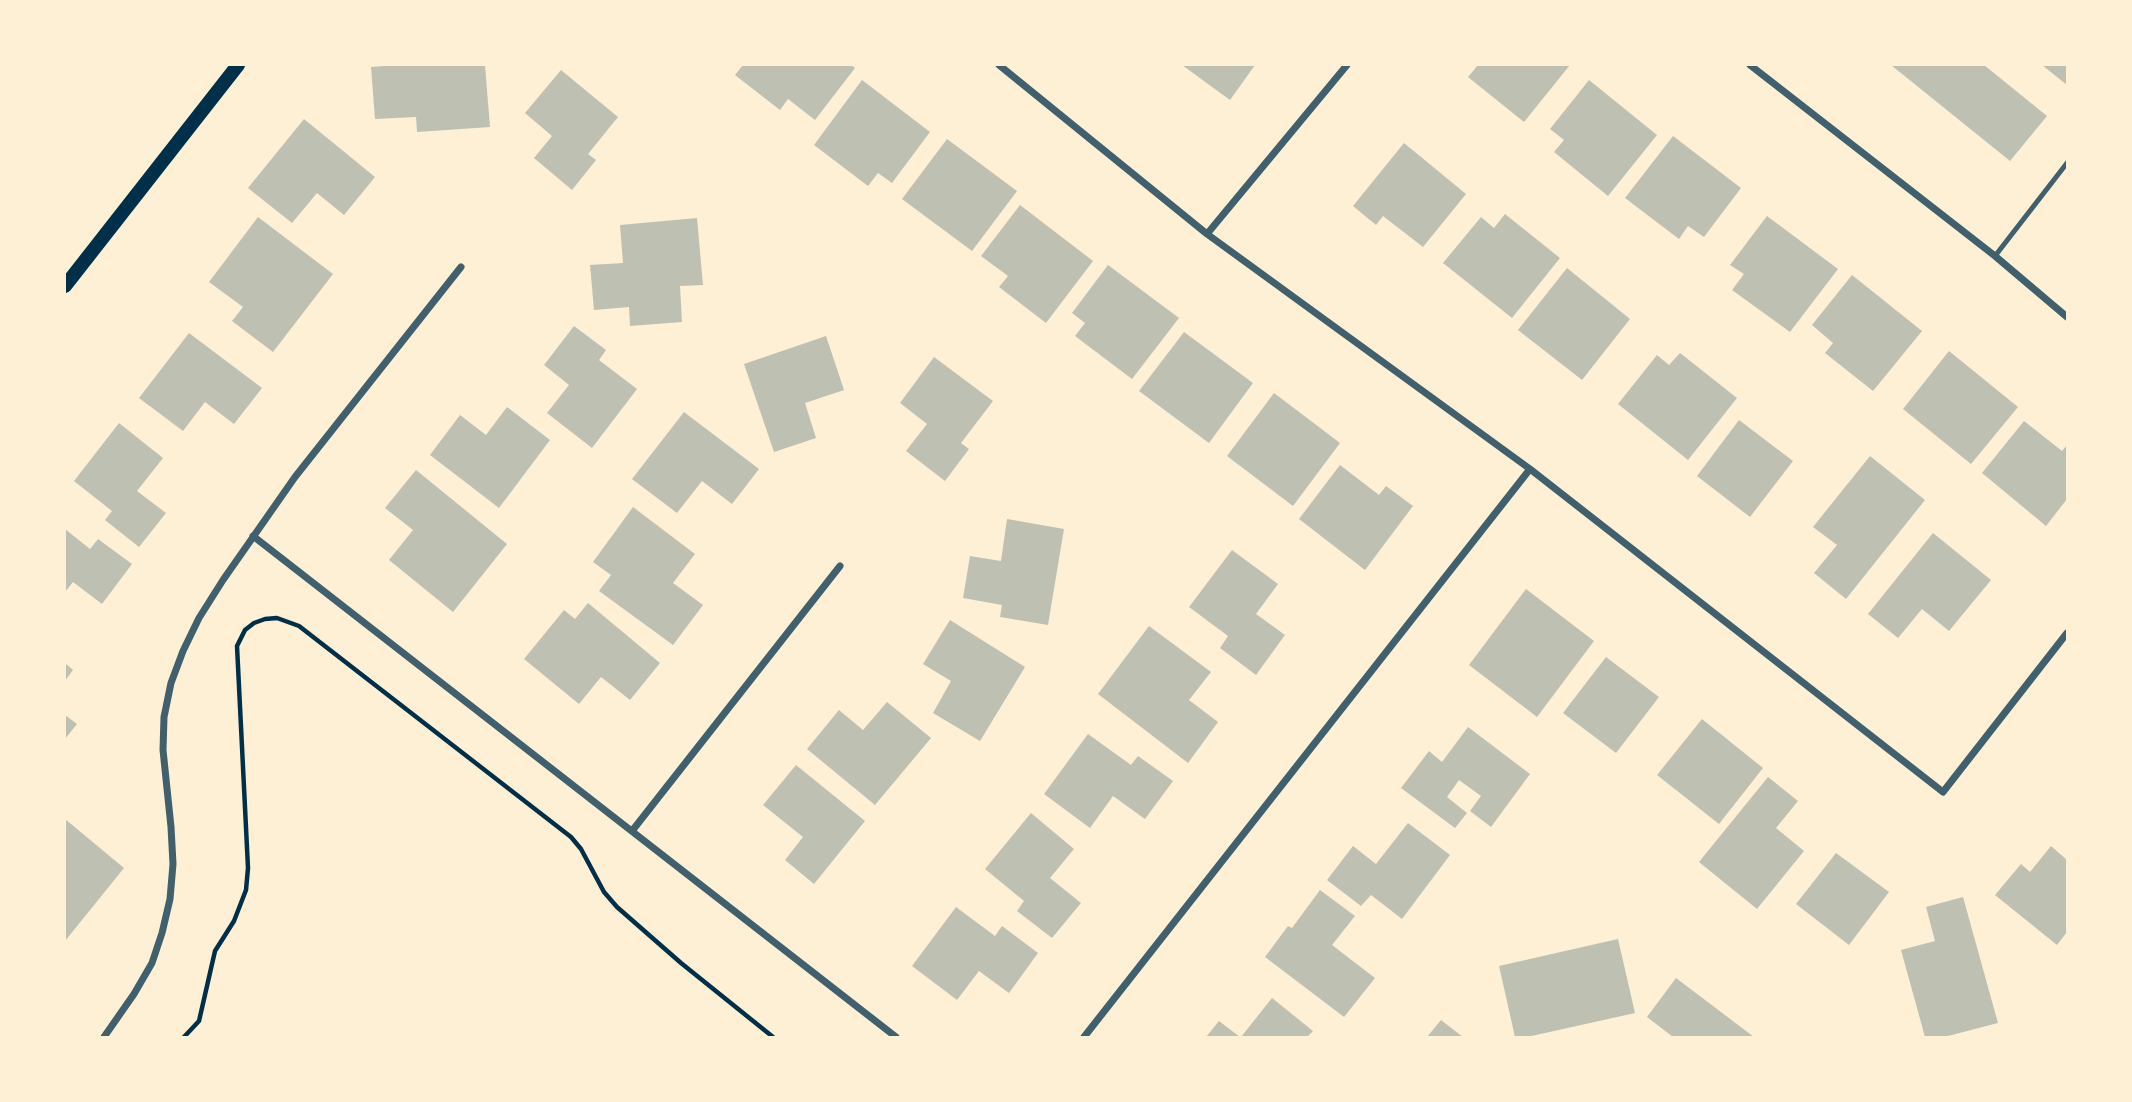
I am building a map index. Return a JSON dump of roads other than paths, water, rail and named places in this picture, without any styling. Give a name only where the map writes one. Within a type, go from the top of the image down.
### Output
[{"type":"main road","points":[[65,286],[238,65]]},
{"type":"street","points":[[999,65],[1208,234],[1530,469],[1943,792],[2067,633]]},
{"type":"street","points":[[1208,234],[1347,65]]},
{"type":"street","points":[[1750,65],[1995,256],[2067,317]]},
{"type":"street","points":[[104,1037],[152,963],[170,899],[173,852],[163,750],[163,717],[183,651],[199,618],[295,477],[461,267]]},
{"type":"street","points":[[1084,1037],[1530,469]]},
{"type":"street","points":[[253,536],[896,1037]]},
{"type":"street","points":[[632,831],[840,566]]},
{"type":"lane","points":[[1995,256],[2067,163]]}]
